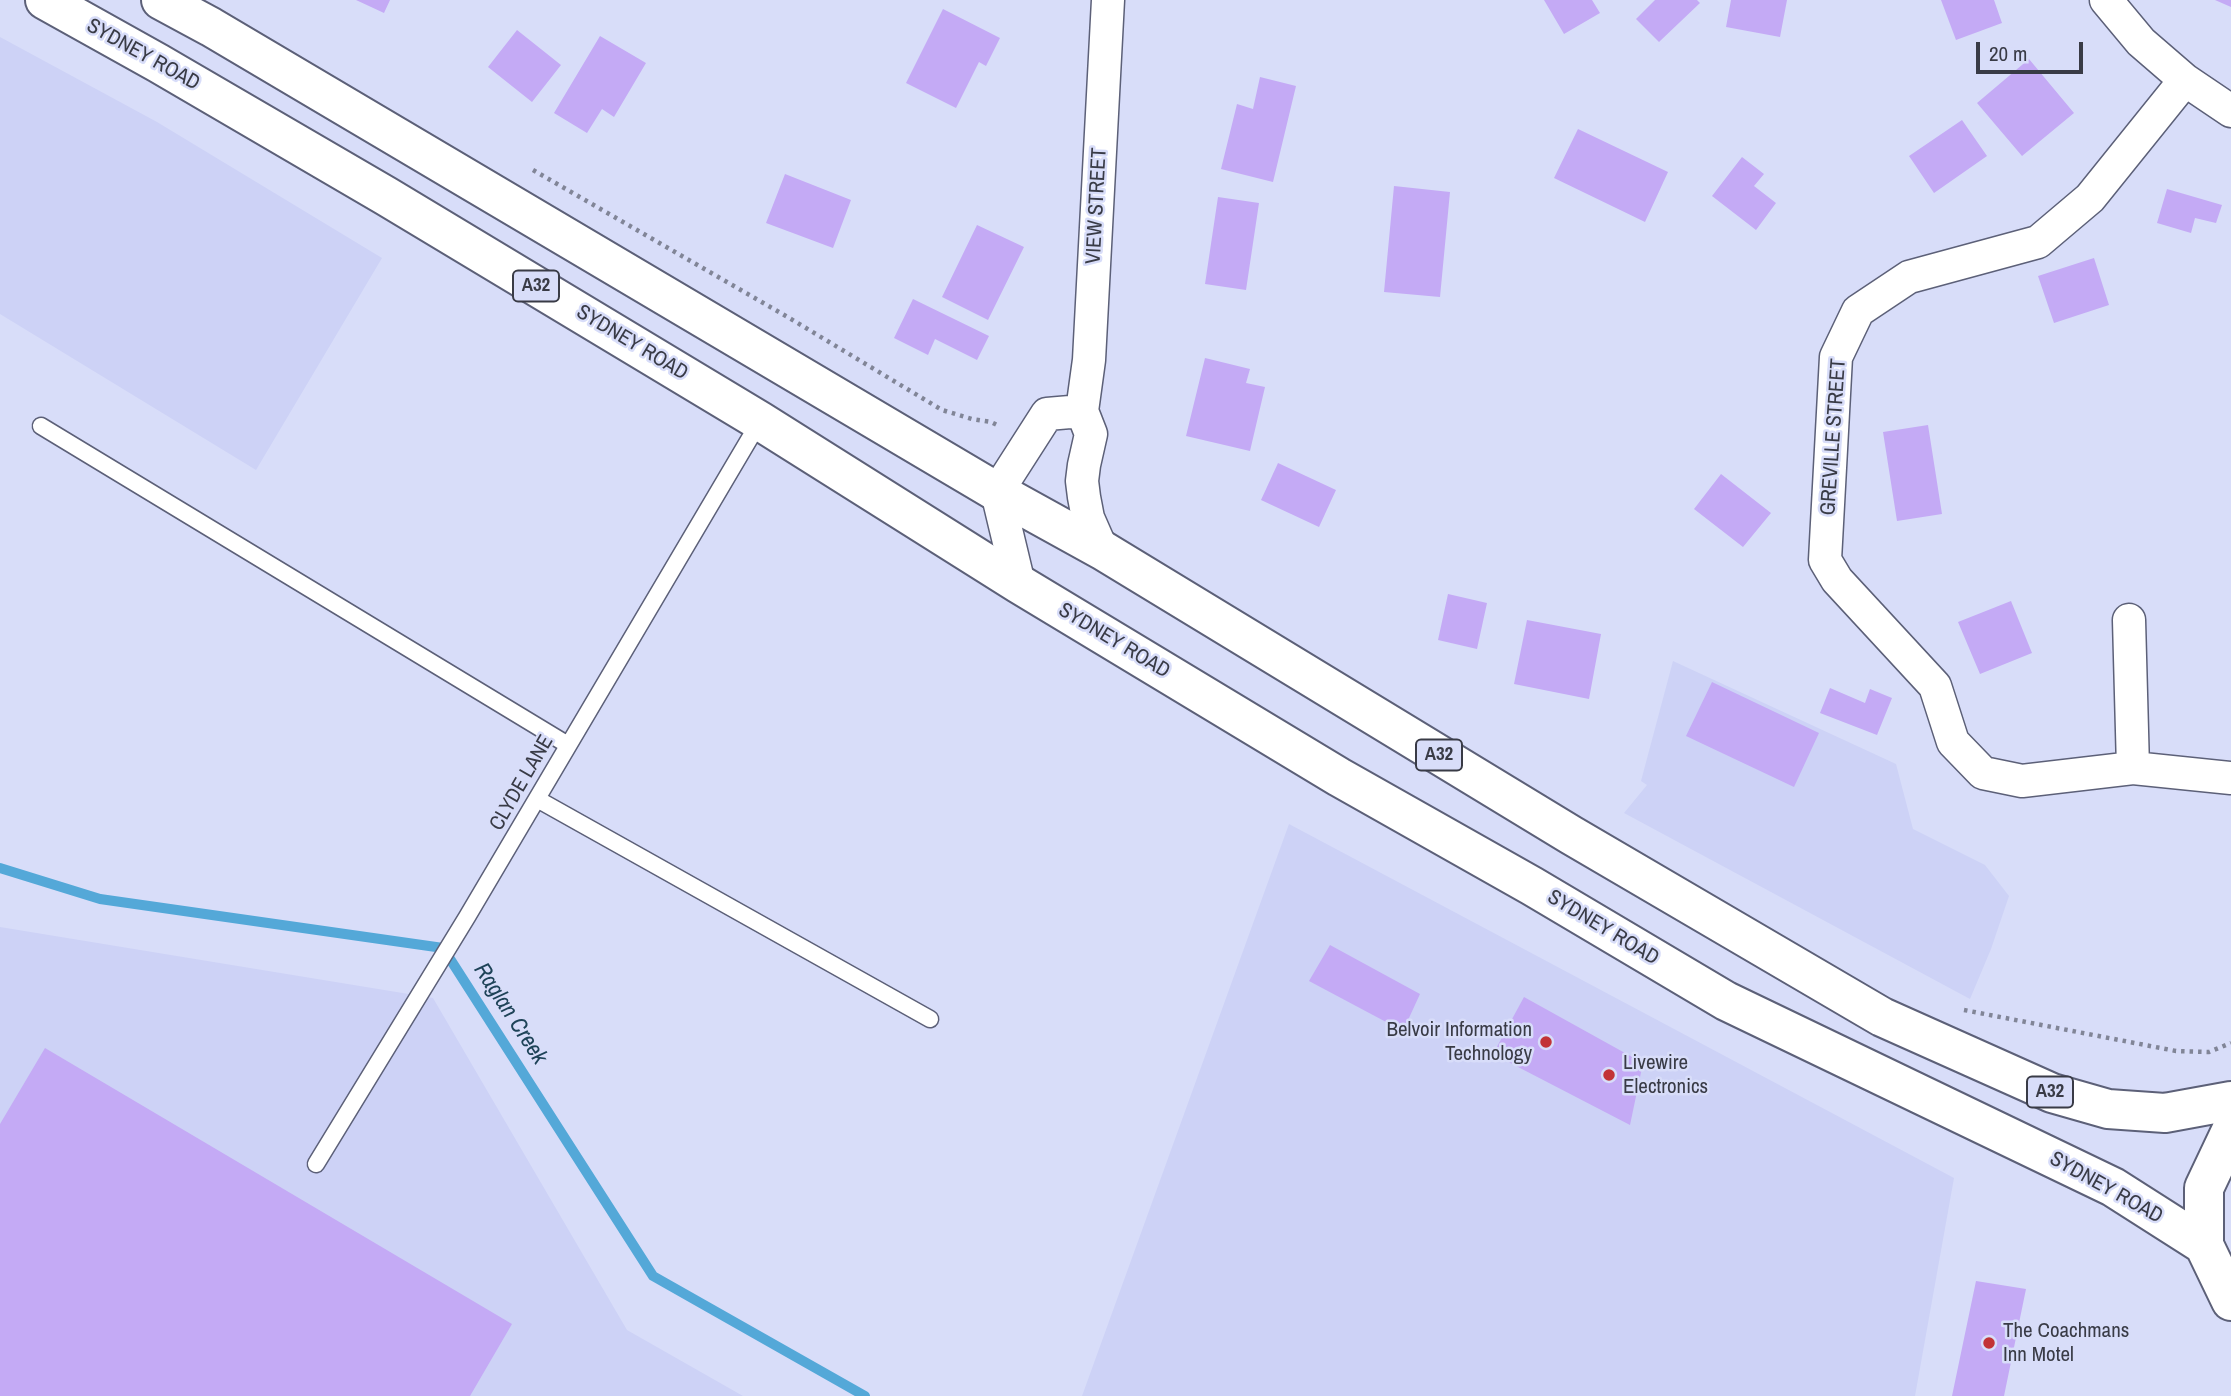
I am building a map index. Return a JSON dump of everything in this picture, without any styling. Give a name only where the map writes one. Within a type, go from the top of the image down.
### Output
[{"type":"highway","name":"SYDNEY ROAD","points":[[44,0],[374,189],[760,421],[1019,584],[1339,777],[1727,1001],[2112,1186],[2204,1245]]},
{"type":"highway","name":"A32","points":[[161,0],[997,492],[1102,550],[1559,828],[1882,1017],[2052,1093],[2108,1109],[2165,1113],[2231,1101]]},
{"type":"highway","points":[[2231,1131],[2204,1188],[2204,1245],[2231,1301]]},
{"type":"street","name":"VIEW STREET","points":[[1102,550],[1088,518],[1084,497],[1082,481],[1091,434],[1082,411],[1089,360],[1108,0]]},
{"type":"street","points":[[2106,0],[2141,42],[2185,80],[2231,111]]},
{"type":"street","name":"GREVILLE STREET","points":[[2185,80],[2090,198],[2038,242],[1909,277],[1858,311],[1836,358],[1825,560],[1837,580],[1935,686],[1953,742],[1983,773],[2022,781],[2133,768],[2231,778]]},
{"type":"street","points":[[1019,584],[997,492],[1047,414],[1082,411]]},
{"type":"street","points":[[2129,620],[2133,768]]},
{"type":"lane","name":"CLYDE LANE","points":[[316,1164],[467,917],[760,421]]},
{"type":"lane","points":[[41,426],[568,745]]},
{"type":"lane","points":[[537,799],[930,1019]]},
{"type":"path","points":[[524,165],[943,410],[991,422]]},
{"type":"path","points":[[1962,1010],[2176,1051],[2209,1052],[2231,1043]]},
{"type":"shaded area","points":[[0,37],[157,122],[382,258],[256,470],[0,314]]},
{"type":"shaded area","points":[[1673,661],[1896,764],[1913,829],[1985,865],[2009,896],[1970,999],[1624,813],[1647,785],[1641,781]]},
{"type":"shaded area","points":[[1289,824],[1954,1178],[1915,1396],[1082,1396]]},
{"type":"shaded area","points":[[0,927],[433,998],[627,1330],[743,1396],[0,1396]]},
{"type":"building","points":[[356,0],[390,0],[384,13]]},
{"type":"building","points":[[1544,0],[1592,0],[1600,13],[1564,34]]},
{"type":"building","points":[[1655,0],[1697,0],[1700,3],[1659,42],[1636,19]]},
{"type":"building","points":[[1731,0],[1787,0],[1780,37],[1726,27]]},
{"type":"building","points":[[1941,0],[1994,0],[2002,23],[1956,40]]},
{"type":"building","points":[[2215,0],[2231,0],[2231,7]]},
{"type":"building","points":[[943,9],[1000,38],[986,66],[979,62],[956,108],[906,83]]},
{"type":"building","points":[[517,30],[561,65],[532,102],[488,67]]},
{"type":"building","points":[[600,36],[646,63],[614,117],[602,109],[587,133],[554,113]]},
{"type":"building","points":[[2029,59],[2074,113],[2022,156],[1977,103]]},
{"type":"building","points":[[1260,77],[1296,86],[1273,182],[1221,169],[1237,104],[1253,109]]},
{"type":"building","points":[[1962,120],[1987,156],[1934,193],[1909,156]]},
{"type":"building","points":[[1578,129],[1668,172],[1645,222],[1554,178]]},
{"type":"building","points":[[1742,157],[1764,174],[1754,186],[1776,203],[1756,230],[1712,196]]},
{"type":"building","points":[[785,174],[851,200],[833,248],[766,223]]},
{"type":"building","points":[[1394,186],[1450,192],[1440,297],[1384,292]]},
{"type":"building","points":[[2167,189],[2222,205],[2216,223],[2195,218],[2191,233],[2157,223]]},
{"type":"building","points":[[1218,197],[1259,203],[1246,290],[1205,284]]},
{"type":"building","points":[[977,225],[1024,247],[988,320],[942,297]]},
{"type":"building","points":[[2094,258],[2109,305],[2054,323],[2038,276]]},
{"type":"building","points":[[913,299],[989,336],[977,360],[935,339],[928,355],[894,338]]},
{"type":"building","points":[[1205,358],[1250,369],[1246,383],[1265,387],[1250,451],[1186,436]]},
{"type":"building","points":[[1928,425],[1942,514],[1897,521],[1883,432]]},
{"type":"building","points":[[1278,463],[1336,490],[1319,527],[1261,500]]},
{"type":"building","points":[[1721,474],[1771,513],[1743,547],[1694,509]]},
{"type":"building","points":[[1448,594],[1487,603],[1477,649],[1438,640]]},
{"type":"building","points":[[2011,601],[2032,653],[1980,674],[1958,622]]},
{"type":"building","points":[[1527,620],[1601,634],[1589,699],[1514,684]]},
{"type":"building","points":[[1712,682],[1819,733],[1794,787],[1686,736]]},
{"type":"building","points":[[1830,688],[1865,703],[1870,689],[1892,698],[1877,735],[1820,713]]},
{"type":"building","points":[[1330,945],[1420,994],[1403,1031],[1309,981]]},
{"type":"building","points":[[1524,997],[1643,1063],[1630,1125],[1493,1054]]},
{"type":"building","points":[[45,1048],[512,1324],[470,1396],[0,1396],[0,1124]]},
{"type":"building","name":"The Coachmans Inn Motel","points":[[1976,1281],[2026,1289],[2004,1396],[1952,1396]]},
{"type":"waterway","name":"Raglan Creek","points":[[0,868],[100,899],[443,948],[653,1276],[865,1396]]},
{"type":"place","name":"Belvoir Information Technology","points":[[1546,1042]]},
{"type":"place","name":"Livewire Electronics","points":[[1609,1075]]},
{"type":"place","name":"The Coachmans Inn Motel","points":[[1989,1343]]}]
